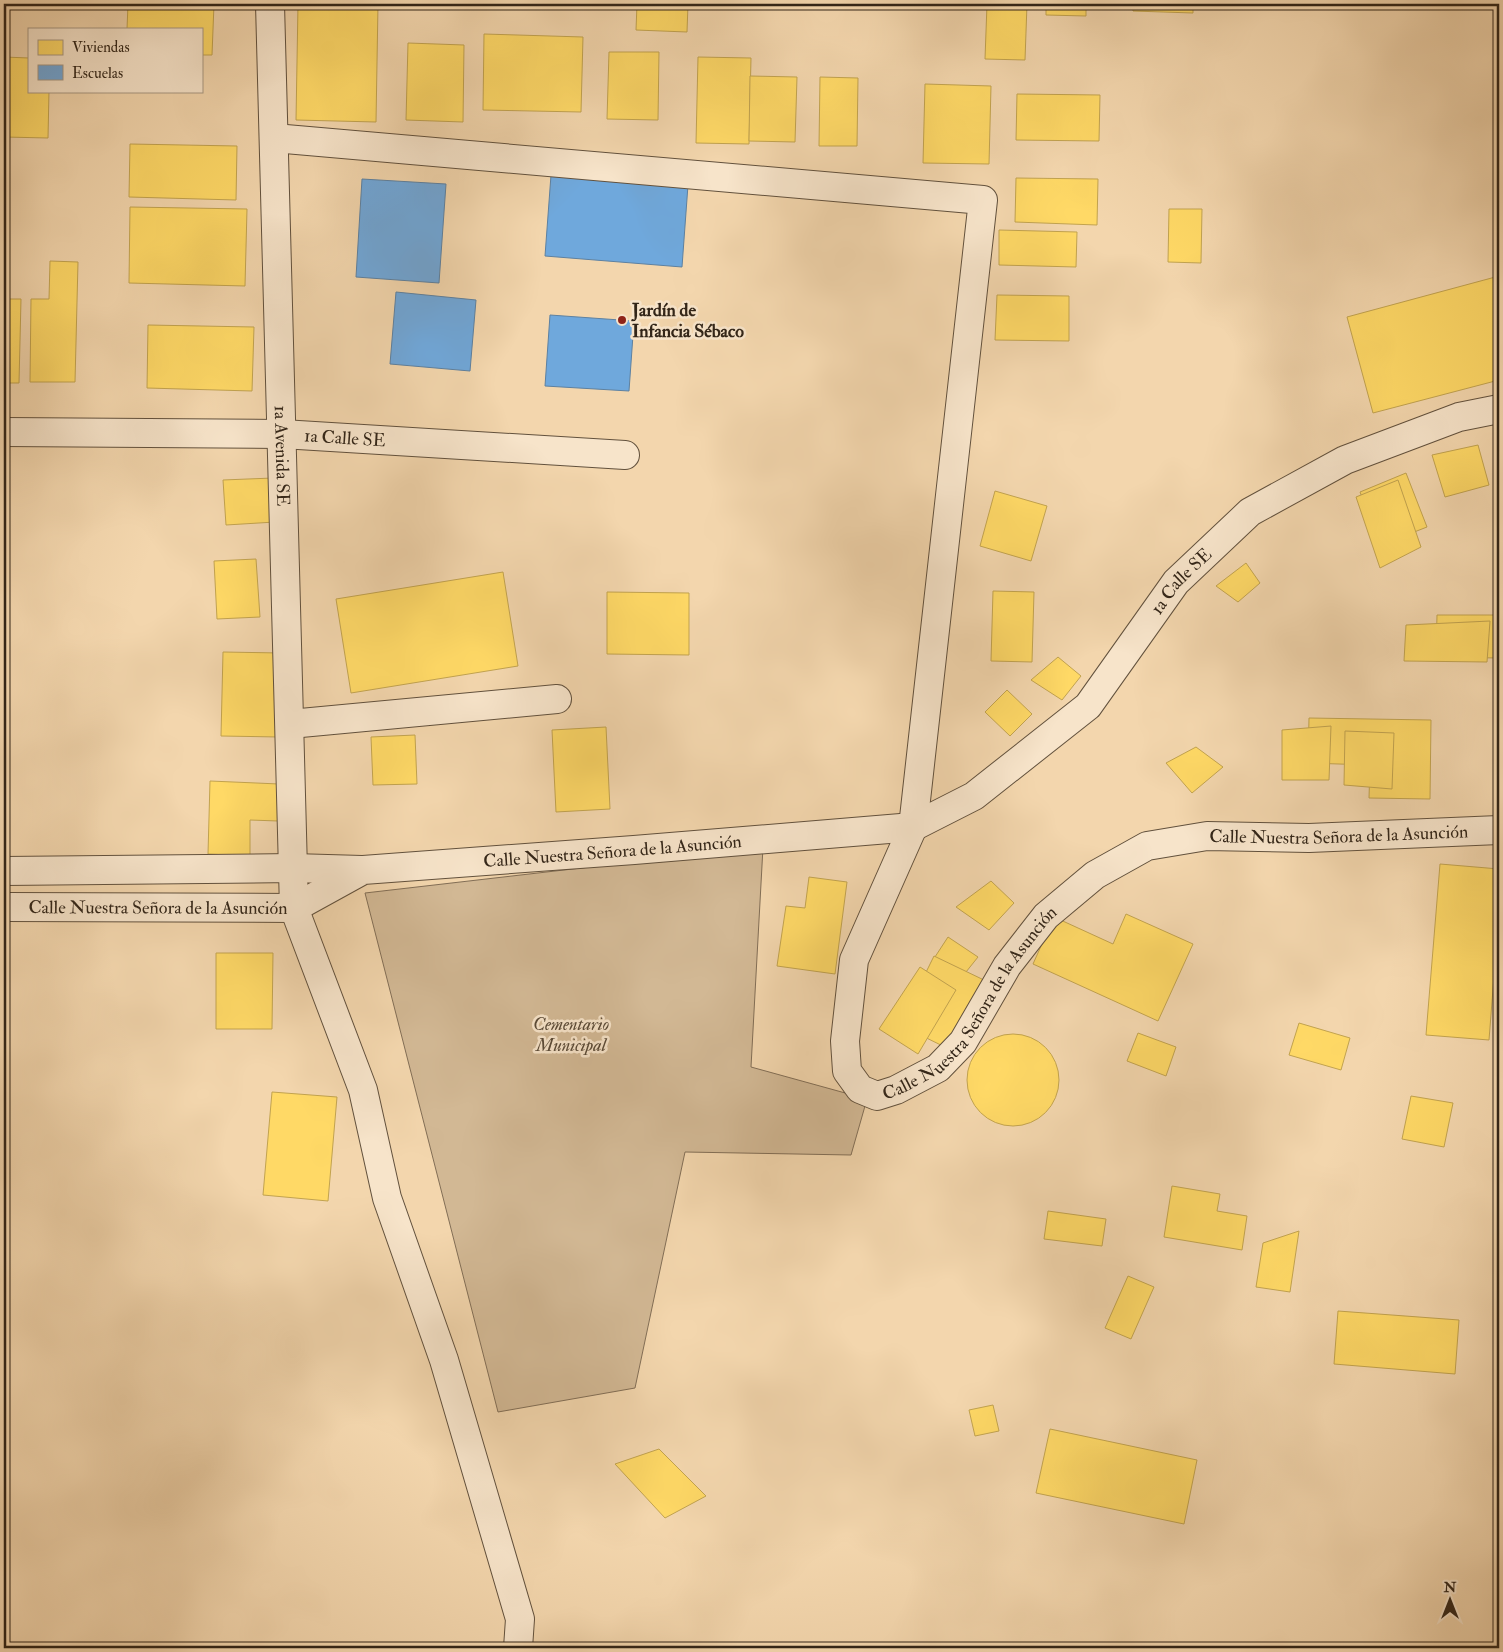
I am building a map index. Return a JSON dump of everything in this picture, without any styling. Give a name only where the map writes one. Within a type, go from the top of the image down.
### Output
[{"type":"street","name":"1a Avenida SE","points":[[270,4],[294,908],[363,1090],[387,1198],[444,1360],[520,1619],[518,1648]]},
{"type":"street","points":[[274,138],[983,200],[912,827]]},
{"type":"street","name":"1a Calle SE","points":[[912,827],[974,796],[1088,706],[1176,582],[1250,512],[1345,460],[1459,418],[1499,409]]},
{"type":"street","name":"1a Calle SE","points":[[4,432],[282,434],[625,455]]},
{"type":"street","points":[[290,724],[557,699]]},
{"type":"street","name":"Calle Nuestra Señora de la Asunción","points":[[4,871],[293,868],[363,870],[912,827],[854,960],[845,1041],[847,1071],[860,1089],[877,1096],[896,1090],[938,1068],[963,1042],[1007,966],[1046,916],[1095,875],[1147,846],[1207,836],[1309,838],[1499,830]]},
{"type":"street","name":"Calle Nuestra Señora de la Asunción","points":[[4,907],[294,908],[363,870]]},
{"type":"green space","name":"Cementario Municipal","points":[[763,847],[751,1067],[867,1099],[851,1155],[685,1152],[635,1388],[498,1412],[365,893]]},
{"type":"building: Viviendas","points":[[128,4],[214,4],[212,55],[202,55],[202,28],[127,28]]},
{"type":"building: Viviendas","points":[[298,4],[378,4],[376,122],[296,120]]},
{"type":"building: Viviendas","points":[[637,4],[688,4],[687,32],[636,30]]},
{"type":"building: Viviendas","points":[[987,4],[1027,4],[1025,60],[985,59]]},
{"type":"building: Viviendas","points":[[1046,4],[1086,4],[1086,16],[1046,15]]},
{"type":"building: Viviendas","points":[[1133,4],[1193,4],[1193,13],[1133,11]]},
{"type":"building: Viviendas","points":[[484,34],[583,37],[581,112],[483,110]]},
{"type":"building: Viviendas","points":[[408,43],[464,45],[463,122],[406,120]]},
{"type":"building: Viviendas","points":[[609,52],[659,52],[658,120],[607,119]]},
{"type":"building: Viviendas","points":[[4,57],[28,58],[28,92],[49,92],[48,138],[4,137]]},
{"type":"building: Viviendas","points":[[698,57],[751,58],[749,144],[696,143]]},
{"type":"building: Viviendas","points":[[750,76],[797,77],[795,142],[749,141]]},
{"type":"building: Viviendas","points":[[820,77],[858,78],[857,146],[819,146]]},
{"type":"building: Viviendas","points":[[925,84],[991,86],[989,164],[923,163]]},
{"type":"building: Viviendas","points":[[1017,94],[1100,95],[1099,141],[1016,140]]},
{"type":"building: Viviendas","points":[[130,144],[237,146],[236,200],[129,197]]},
{"type":"building: Viviendas","points":[[1016,178],[1098,179],[1097,225],[1015,222]]},
{"type":"building: Viviendas","points":[[130,207],[247,209],[245,286],[129,283]]},
{"type":"building: Viviendas","points":[[1169,209],[1202,209],[1201,263],[1168,262]]},
{"type":"building: Viviendas","points":[[999,230],[1077,232],[1076,267],[999,265]]},
{"type":"building: Viviendas","points":[[50,261],[78,262],[75,382],[30,382],[31,299],[49,299]]},
{"type":"building: Viviendas","points":[[1499,276],[1499,380],[1373,413],[1347,317]]},
{"type":"building: Viviendas","points":[[997,295],[1069,296],[1069,341],[995,340]]},
{"type":"building: Viviendas","points":[[4,299],[21,299],[19,383],[4,383]]},
{"type":"building: Viviendas","points":[[148,325],[254,327],[252,391],[147,388]]},
{"type":"building: Viviendas","points":[[1478,445],[1489,485],[1445,497],[1432,455]]},
{"type":"building: Viviendas","points":[[1406,473],[1427,527],[1381,545],[1360,492]]},
{"type":"building: Viviendas","points":[[273,478],[275,522],[226,525],[223,480]]},
{"type":"building: Viviendas","points":[[1398,480],[1421,547],[1380,568],[1356,497]]},
{"type":"building: Viviendas","points":[[995,491],[1047,506],[1031,561],[980,546]]},
{"type":"building: Viviendas","points":[[256,559],[260,617],[217,619],[214,561]]},
{"type":"building: Viviendas","points":[[1246,563],[1260,583],[1238,602],[1216,586]]},
{"type":"building: Viviendas","points":[[503,572],[518,666],[351,693],[336,599]]},
{"type":"building: Viviendas","points":[[993,591],[1034,592],[1032,662],[991,661]]},
{"type":"building: Viviendas","points":[[607,592],[689,593],[689,655],[607,654]]},
{"type":"building: Viviendas","points":[[1437,615],[1499,615],[1499,658],[1436,657]]},
{"type":"building: Viviendas","points":[[1490,621],[1487,662],[1404,661],[1406,625]]},
{"type":"building: Viviendas","points":[[223,652],[280,653],[279,737],[221,736]]},
{"type":"building: Viviendas","points":[[1058,657],[1081,676],[1062,700],[1031,680]]},
{"type":"building: Viviendas","points":[[1007,690],[1032,714],[1010,736],[985,712]]},
{"type":"building: Viviendas","points":[[1309,718],[1431,720],[1430,799],[1369,798],[1370,765],[1308,763]]},
{"type":"building: Viviendas","points":[[1331,726],[1329,780],[1282,780],[1282,730]]},
{"type":"building: Viviendas","points":[[606,727],[610,809],[556,812],[552,730]]},
{"type":"building: Viviendas","points":[[1345,731],[1394,733],[1392,789],[1344,785]]},
{"type":"building: Viviendas","points":[[415,735],[417,784],[373,785],[371,737]]},
{"type":"building: Viviendas","points":[[1196,747],[1223,767],[1192,793],[1166,763]]},
{"type":"building: Viviendas","points":[[210,781],[279,784],[278,821],[250,820],[250,856],[208,854]]},
{"type":"building: Viviendas","points":[[1440,864],[1499,869],[1499,912],[1489,1040],[1426,1035]]},
{"type":"building: Viviendas","points":[[809,877],[847,882],[835,974],[777,966],[786,906],[805,908]]},
{"type":"building: Viviendas","points":[[991,881],[1014,903],[989,930],[956,907]]},
{"type":"building: Viviendas","points":[[1126,914],[1193,944],[1158,1021],[1033,964],[1054,917],[1113,944]]},
{"type":"building: Viviendas","points":[[948,937],[978,957],[958,982],[931,963]]},
{"type":"building: Viviendas","points":[[216,953],[273,953],[272,1029],[216,1029]]},
{"type":"building: Viviendas","points":[[934,956],[986,981],[953,1051],[900,1025]]},
{"type":"building: Viviendas","points":[[920,967],[956,990],[918,1054],[879,1029]]},
{"type":"building: Viviendas","points":[[1299,1023],[1350,1038],[1341,1070],[1289,1055]]},
{"type":"building: Viviendas","points":[[1138,1033],[1176,1047],[1166,1076],[1127,1061]]},
{"type":"building: Viviendas","points":[[1013,1034],[1031,1038],[1046,1047],[1055,1062],[1059,1080],[1055,1098],[1046,1113],[1031,1122],[1013,1126],[995,1122],[980,1113],[971,1098],[967,1080],[971,1062],[980,1047],[995,1038]]},
{"type":"building: Viviendas","points":[[272,1092],[337,1097],[328,1201],[263,1195]]},
{"type":"building: Viviendas","points":[[1411,1096],[1453,1103],[1444,1147],[1402,1139]]},
{"type":"building: Viviendas","points":[[1172,1186],[1220,1194],[1217,1211],[1247,1216],[1242,1250],[1164,1237]]},
{"type":"building: Viviendas","points":[[1048,1211],[1106,1219],[1102,1246],[1044,1239]]},
{"type":"building: Viviendas","points":[[1299,1231],[1290,1292],[1256,1287],[1263,1243]]},
{"type":"building: Viviendas","points":[[1128,1276],[1154,1287],[1131,1339],[1105,1328]]},
{"type":"building: Viviendas","points":[[1338,1311],[1459,1320],[1455,1374],[1334,1364]]},
{"type":"building: Viviendas","points":[[993,1405],[999,1431],[975,1436],[969,1410]]},
{"type":"building: Viviendas","points":[[1050,1429],[1197,1460],[1184,1524],[1036,1493]]},
{"type":"building: Viviendas","points":[[659,1449],[706,1496],[665,1518],[615,1464]]},
{"type":"building: Viviendas","points":[[1470,1644],[1470,1648],[1444,1648]]},
{"type":"building: Escuelas","points":[[551,175],[688,185],[682,267],[545,256]]},
{"type":"building: Escuelas","points":[[362,179],[446,184],[439,283],[356,277]]},
{"type":"building: Escuelas","points":[[396,292],[476,300],[470,371],[390,364]]},
{"type":"building: Escuelas","points":[[550,315],[634,321],[629,391],[545,386]]},
{"type":"place","name":"Jardín de Infancia Sébaco","points":[[622,320]]}]
